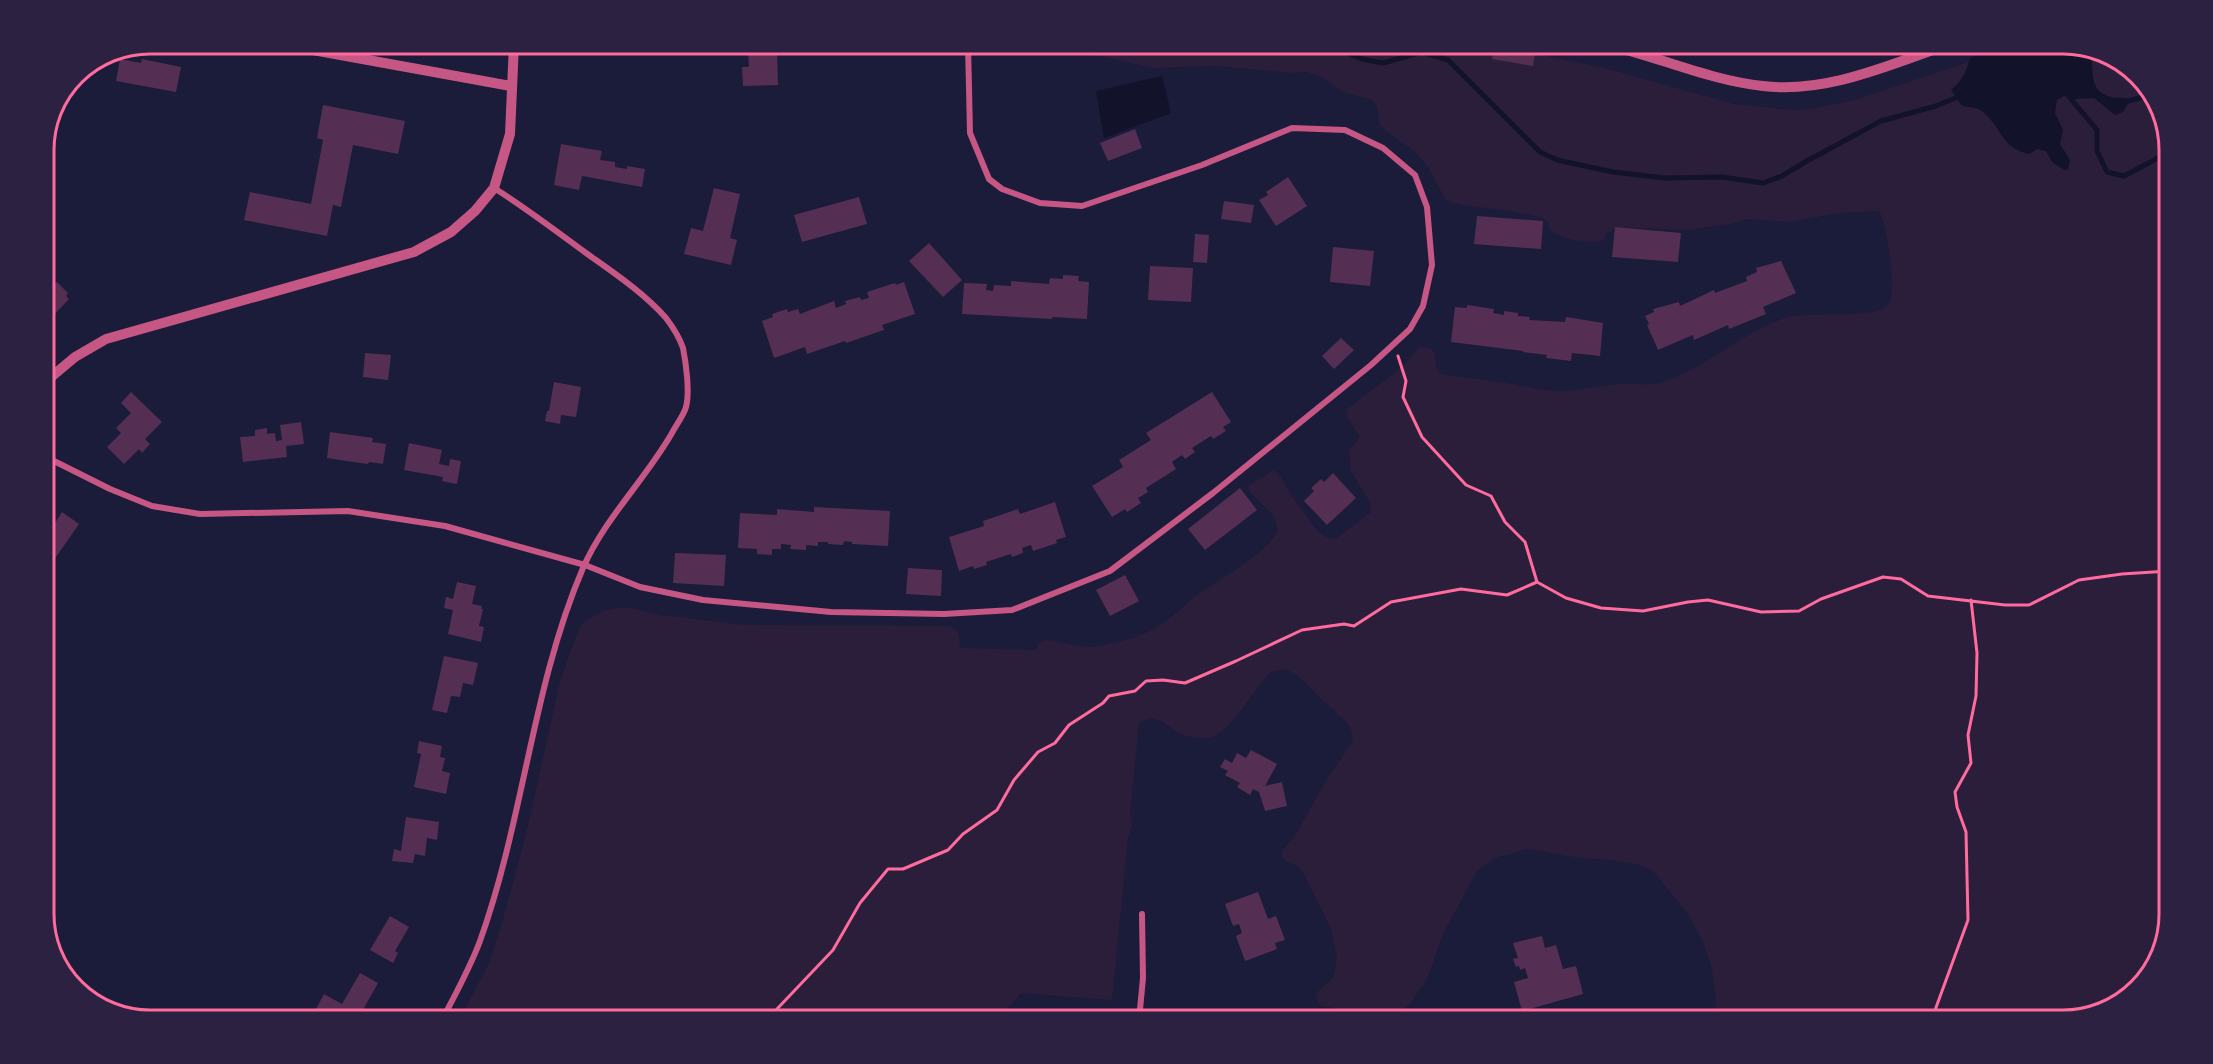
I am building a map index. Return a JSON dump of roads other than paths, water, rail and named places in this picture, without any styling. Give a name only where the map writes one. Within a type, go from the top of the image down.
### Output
[{"type":"street","points":[[335,54],[511,86]]},
{"type":"street","points":[[54,375],[75,357],[106,339],[414,252],[451,232],[475,211],[494,188],[510,134],[513,54]]},
{"type":"street","points":[[54,461],[110,489],[152,506],[200,514],[348,511],[445,526],[585,565],[640,587],[703,600],[831,612],[944,614],[1012,610],[1110,571],[1213,493],[1371,365],[1410,328],[1423,306],[1432,265],[1427,207],[1415,175],[1383,148],[1345,130],[1292,128],[1202,165],[1082,206],[1040,203],[1002,189],[989,178],[970,133],[968,54]]},
{"type":"street","points":[[1638,54],[1720,78],[1764,86],[1799,87],[1844,79],[1920,54]]},
{"type":"street","points":[[447,1010],[479,942],[499,879],[554,649],[569,603],[585,565],[608,522],[658,456],[686,407],[687,378],[682,346],[668,320],[645,298],[525,208],[494,188]]},
{"type":"street","points":[[1140,1010],[1143,978],[1142,914]]},
{"type":"waterway","points":[[1350,54],[1383,63],[1415,54]]},
{"type":"waterway","points":[[1428,54],[1448,60],[1540,152],[1557,160],[1613,172],[1664,178],[1722,177],[1763,183],[1782,176],[1881,121],[1936,106],[1960,96]]},
{"type":"waterway","points":[[2066,93],[2097,130],[2097,151],[2107,172],[2124,176],[2159,158]]},
{"type":"waterway","points":[[2125,102],[2143,97]]}]
